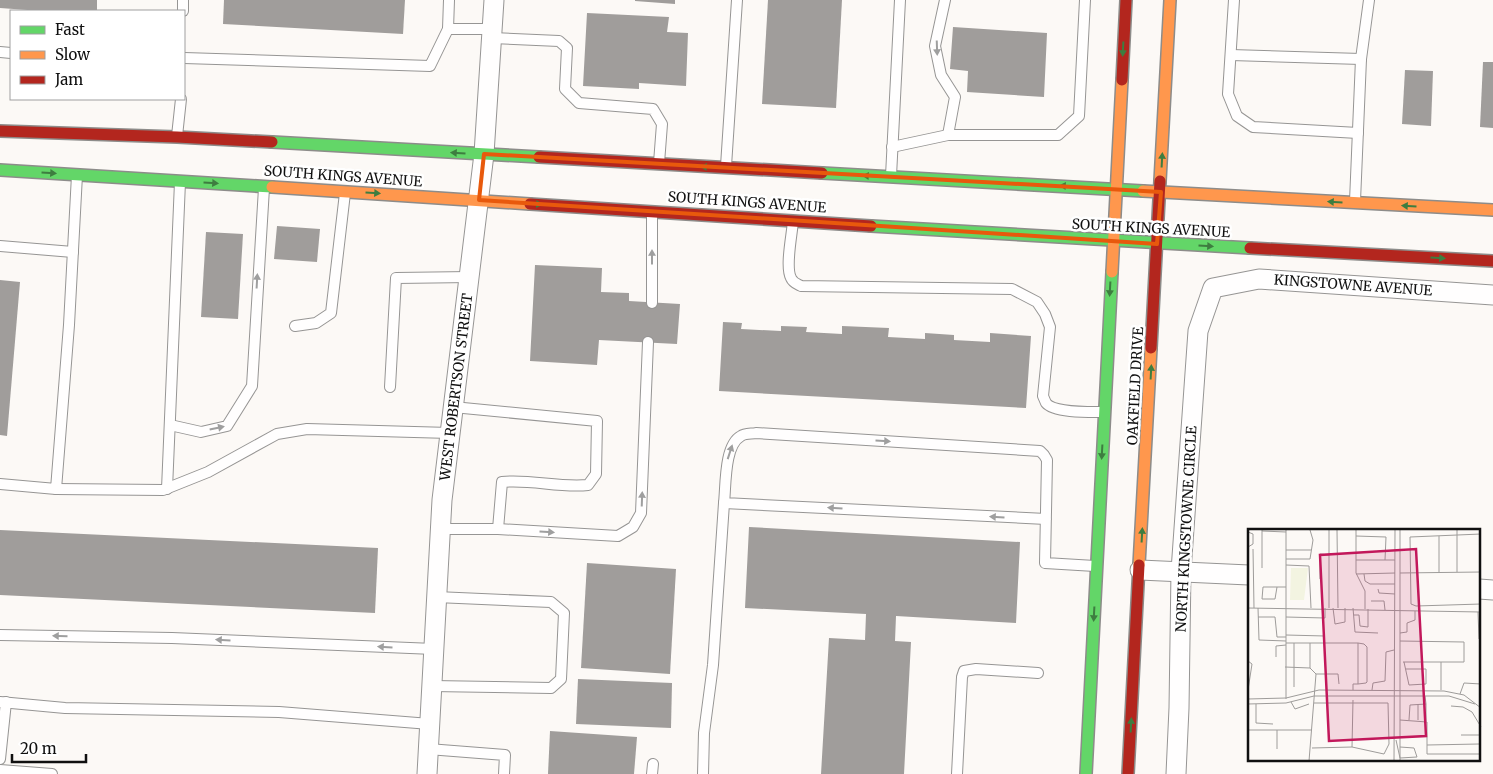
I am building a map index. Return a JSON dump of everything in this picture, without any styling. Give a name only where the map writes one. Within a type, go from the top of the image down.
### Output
[{"type":"main road","points":[[1086,774],[1126,0]]},
{"type":"main road","name":"OAKFIELD DRIVE","points":[[1128,774],[1170,0]]},
{"type":"main road","name":"SOUTH KINGS AVENUE","points":[[0,132],[177,137],[1493,210]]},
{"type":"main road","name":"SOUTH KINGS AVENUE","points":[[0,170],[1157,244],[1493,261]]},
{"type":"main road","points":[[1335,253],[1444,246]]},
{"type":"street","name":"WEST ROBERTSON STREET","points":[[427,774],[442,500],[484,154],[494,0]]},
{"type":"street","name":"KINGSTOWNE AVENUE","points":[[1213,288],[1259,279],[1493,294]]},
{"type":"street","name":"NORTH KINGSTOWNE CIRCLE","points":[[1176,774],[1181,571],[1198,330],[1213,288]]},
{"type":"street","points":[[1140,570],[1248,575]]},
{"type":"street","points":[[1480,590],[1493,590]]},
{"type":"lane","points":[[185,58],[430,66],[448,29],[449,0]]},
{"type":"lane","points":[[726,168],[737,0]]},
{"type":"lane","points":[[891,177],[900,0]]},
{"type":"lane","points":[[945,0],[935,46],[941,75],[954,97],[948,135]]},
{"type":"lane","points":[[892,147],[948,135],[1058,135],[1079,116],[1085,0]]},
{"type":"lane","points":[[1234,0],[1228,94],[1237,116],[1253,127],[1358,133]]},
{"type":"lane","points":[[1355,203],[1361,59],[1369,0]]},
{"type":"lane","points":[[448,29],[559,41],[567,48],[565,89],[579,103],[653,109],[662,124],[658,164]]},
{"type":"lane","points":[[1231,55],[1361,59]]},
{"type":"lane","points":[[177,137],[181,100]]},
{"type":"lane","points":[[56,489],[77,174]]},
{"type":"lane","points":[[167,489],[180,181]]},
{"type":"lane","points":[[170,425],[201,432],[227,426],[252,386],[264,186]]},
{"type":"lane","points":[[295,326],[316,323],[331,312],[345,192]]},
{"type":"lane","points":[[652,211],[652,303]]},
{"type":"lane","points":[[793,220],[789,267],[790,277],[801,286],[1012,289],[1036,302],[1045,314],[1050,327],[1043,396],[1046,403],[1061,410],[1104,412]]},
{"type":"lane","points":[[0,246],[72,252]]},
{"type":"lane","points":[[390,387],[396,278],[470,277]]},
{"type":"lane","points":[[440,529],[498,529],[618,536],[633,527],[642,512],[648,342]]},
{"type":"lane","points":[[453,407],[597,421],[596,474],[588,485],[572,486],[516,480],[502,482],[498,529]]},
{"type":"lane","points":[[0,484],[56,489],[163,490],[208,472],[277,434],[307,429],[450,433]]},
{"type":"lane","points":[[703,774],[704,733],[713,665],[728,456],[734,442],[742,435],[756,433],[1040,451],[1047,460],[1045,563],[1096,566]]},
{"type":"lane","points":[[724,503],[1046,519]]},
{"type":"lane","points":[[432,686],[552,688],[561,679],[564,613],[552,602],[436,597]]},
{"type":"lane","points":[[0,635],[172,638],[434,650]]},
{"type":"lane","points":[[957,774],[962,677],[964,671],[976,669],[1038,674]]},
{"type":"lane","points":[[0,759],[3,702],[65,708],[279,712],[430,724]]},
{"type":"lane","points":[[428,750],[505,755],[504,774]]},
{"type":"lane","points":[[0,770],[52,774]]},
{"type":"highlighted area","points":[[484,154],[1161,192],[1157,244],[479,200]]},
{"type":"building","points":[[0,0],[97,0],[97,10],[0,8]]},
{"type":"building","points":[[224,0],[405,0],[403,34],[223,24]]},
{"type":"building","points":[[675,0],[675,4],[635,1]]},
{"type":"building","points":[[768,0],[842,0],[836,108],[762,104]]},
{"type":"building","points":[[587,13],[669,17],[667,32],[688,33],[686,86],[639,83],[639,89],[583,86]]},
{"type":"building","points":[[953,27],[1047,33],[1044,97],[967,92],[968,71],[950,69]]},
{"type":"building","points":[[1483,62],[1493,62],[1493,128],[1480,127]]},
{"type":"building","points":[[1405,70],[1433,71],[1431,126],[1402,124]]},
{"type":"building","points":[[277,226],[320,229],[317,262],[274,259]]},
{"type":"building","points":[[206,232],[243,234],[238,319],[201,317]]},
{"type":"building","points":[[535,265],[602,268],[601,292],[629,293],[629,301],[680,304],[677,344],[599,340],[597,365],[530,361]]},
{"type":"building","points":[[0,280],[20,282],[7,436],[0,435]]},
{"type":"building","points":[[723,322],[742,323],[741,329],[781,331],[781,326],[807,327],[806,332],[842,334],[842,326],[889,328],[888,337],[925,339],[925,333],[954,335],[954,340],[990,342],[990,333],[1031,336],[1026,408],[719,391]]},
{"type":"building","points":[[749,527],[1020,542],[1016,623],[896,616],[895,641],[911,642],[904,774],[821,774],[829,638],[865,640],[866,614],[745,608]]},
{"type":"building","points":[[0,530],[378,548],[375,613],[0,595]]},
{"type":"building","points":[[587,563],[676,569],[670,674],[581,668]]},
{"type":"building","points":[[578,679],[672,683],[671,728],[576,724]]},
{"type":"building","points":[[550,731],[637,737],[634,774],[548,774]]},
{"type":"traffic: fast","points":[[272,142],[539,157]]},
{"type":"traffic: fast","points":[[0,170],[272,187]]},
{"type":"traffic: fast","points":[[822,173],[1143,191]]},
{"type":"traffic: fast","points":[[871,226],[1250,248]]},
{"type":"traffic: fast","points":[[1086,774],[1112,272]]},
{"type":"traffic: slow","points":[[1160,181],[1170,0]]},
{"type":"traffic: slow","points":[[1112,272],[1122,80]]},
{"type":"traffic: slow","points":[[272,187],[530,204]]},
{"type":"traffic: slow","points":[[1143,191],[1493,210]]},
{"type":"traffic: slow","points":[[1139,565],[1151,348]]},
{"type":"traffic: jam","points":[[1122,80],[1126,0]]},
{"type":"traffic: jam","points":[[0,131],[272,142]]},
{"type":"traffic: jam","points":[[539,157],[822,173]]},
{"type":"traffic: jam","points":[[1151,348],[1160,181]]},
{"type":"traffic: jam","points":[[530,204],[871,226]]},
{"type":"traffic: jam","points":[[1250,248],[1493,261]]},
{"type":"traffic: jam","points":[[1128,774],[1139,565]]}]
